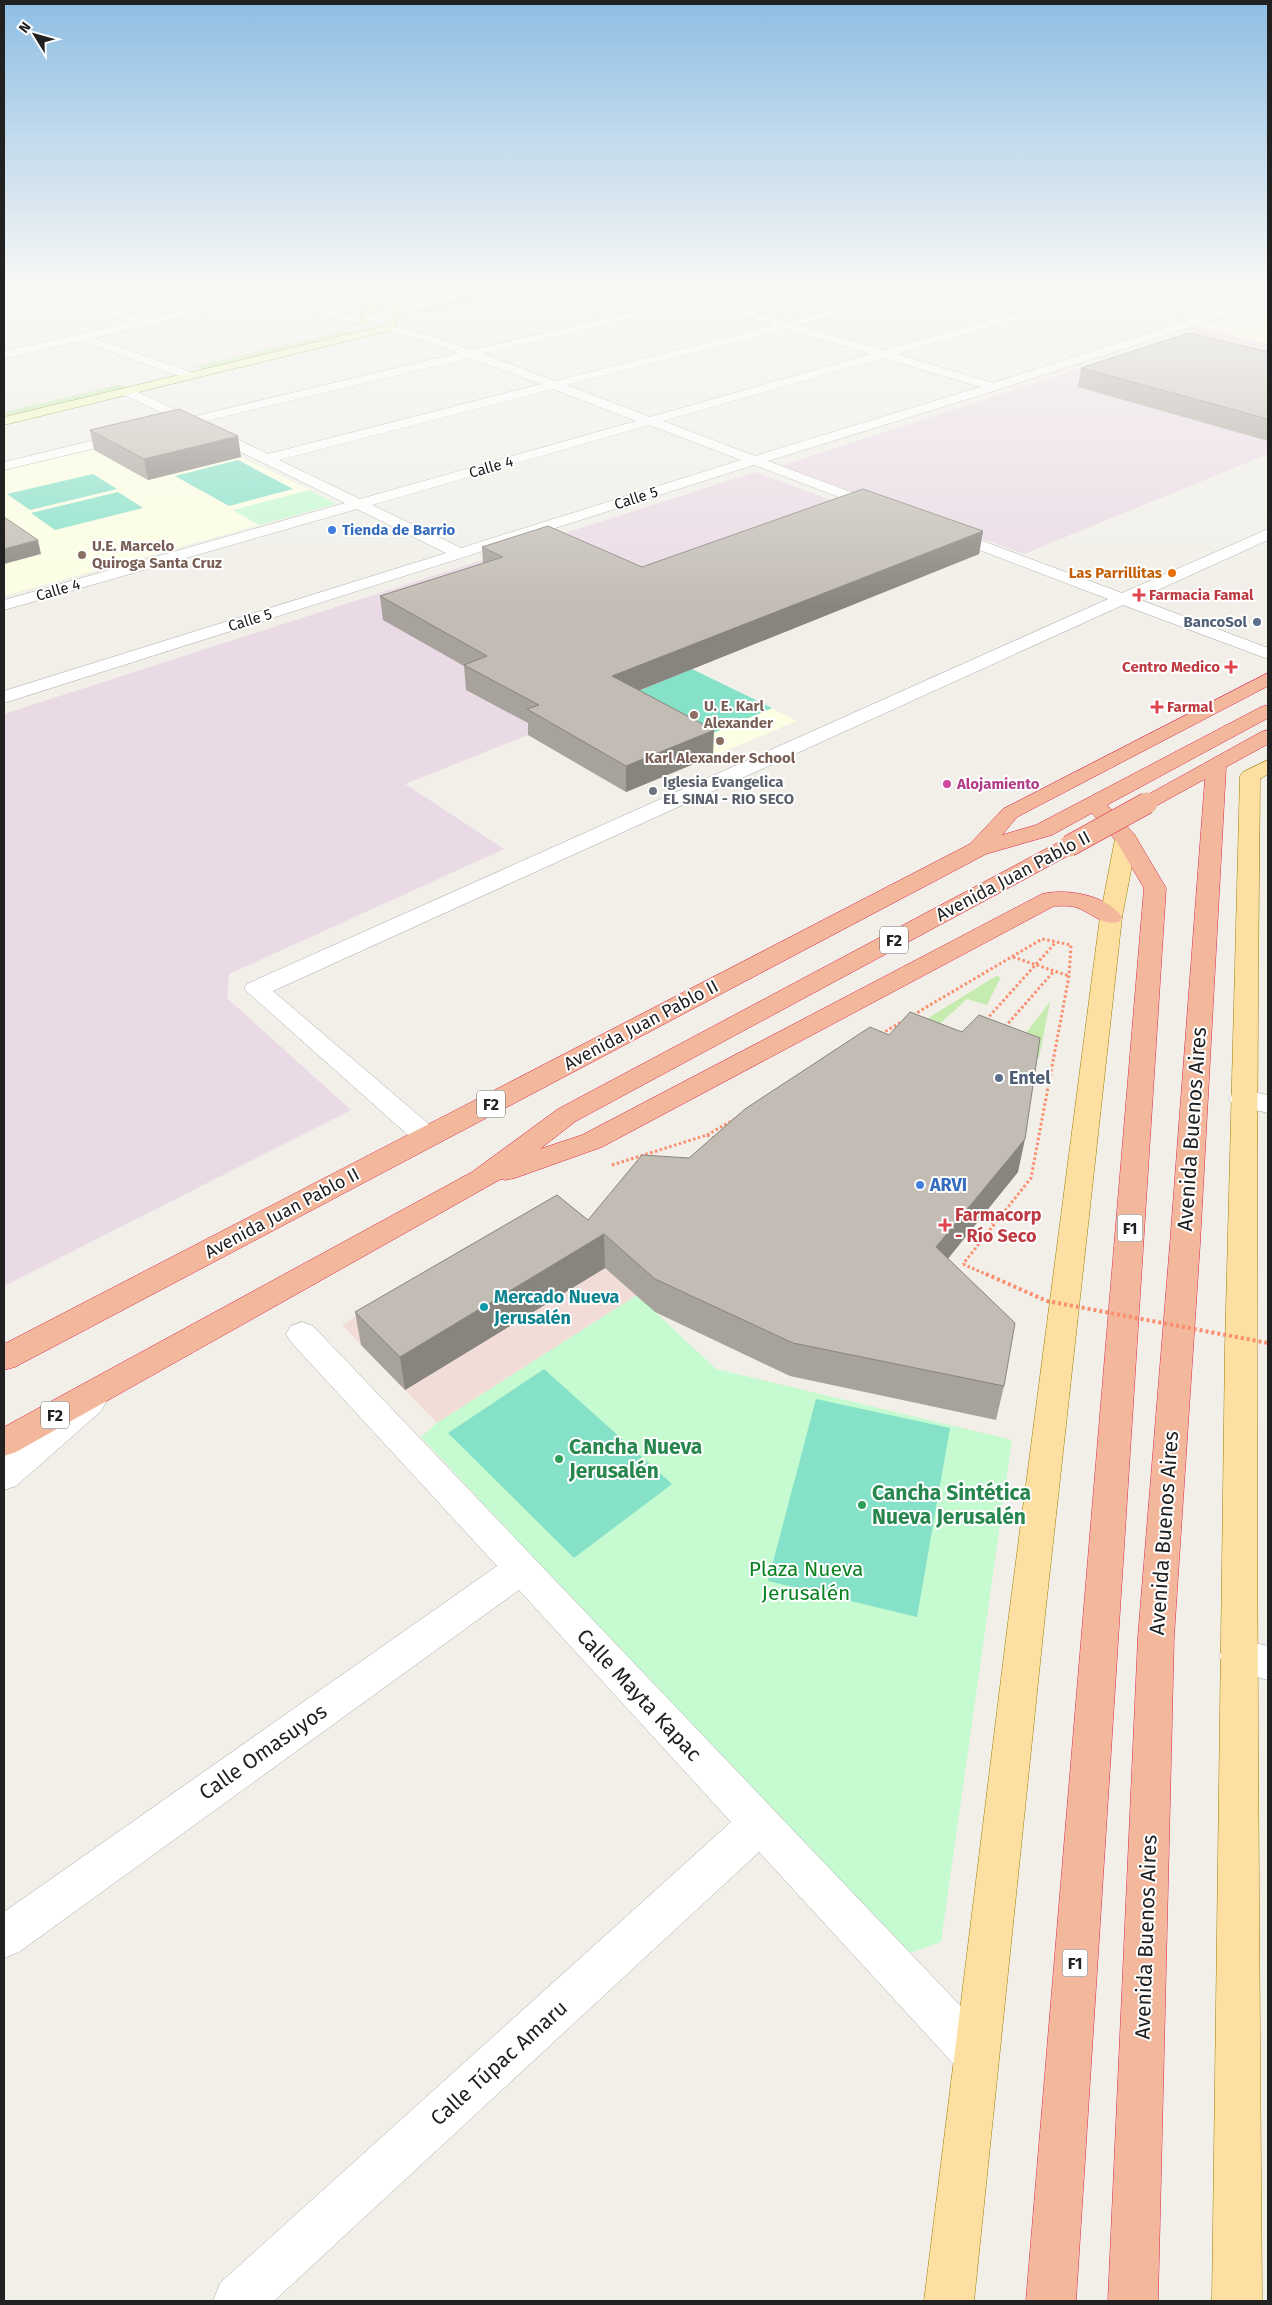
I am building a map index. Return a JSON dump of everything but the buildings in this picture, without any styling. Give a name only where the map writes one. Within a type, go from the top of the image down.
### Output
[{"type":"highway","name":"Avenida Juan Pablo II","points":[[4,1358],[978,849],[1010,813],[1268,679]]},
{"type":"highway","name":"F2","points":[[978,849],[1044,830],[1268,711]]},
{"type":"highway","name":"Avenida Juan Pablo II","points":[[4,1443],[482,1178],[567,1115],[1069,846],[1268,736]]},
{"type":"highway","name":"Avenida Buenos Aires","points":[[1133,2301],[1156,1637],[1184,1254],[1216,765]]},
{"type":"highway","name":"F1","points":[[1051,2301],[1155,888],[1126,839],[1095,804]]},
{"type":"highway","points":[[482,1178],[592,1141],[1050,898],[1072,898],[1094,905],[1111,917]]},
{"type":"main road","points":[[4,408],[64,394]]},
{"type":"main road","points":[[4,421],[122,394]]},
{"type":"main road","points":[[1237,2301],[1253,1659],[1255,1102],[1259,771]]},
{"type":"main road","points":[[949,2301],[1111,917],[1126,839]]},
{"type":"street","points":[[132,394],[461,554]]},
{"type":"street","points":[[4,466],[301,394]]},
{"type":"street","points":[[266,459],[525,394]]},
{"type":"street","points":[[576,394],[894,512]]},
{"type":"street","name":"Calle 4","points":[[4,605],[749,394]]},
{"type":"street","name":"Calle 5","points":[[7,693],[461,554],[972,394]]},
{"type":"street","points":[[930,526],[1268,654]]},
{"type":"street","points":[[427,1137],[256,989],[1268,534]]},
{"type":"street","name":"Calle Mayta Kapac","points":[[302,1334],[977,2056]]},
{"type":"street","name":"Avenida Juan Pablo II","points":[[4,1476],[107,1387]]},
{"type":"street","name":"Calle Omasuyos","points":[[4,1937],[522,1568]]},
{"type":"street","name":"Calle Túpac Amaru","points":[[238,2301],[759,1824]]},
{"type":"path","points":[[876,1037],[1042,939],[1072,945],[1069,976],[1031,1178],[963,1264],[1048,1301],[1268,1343]]},
{"type":"path","points":[[985,1021],[1056,942]]},
{"type":"path","points":[[1012,956],[1069,976]]},
{"type":"path","points":[[1003,1029],[1054,971]]},
{"type":"path","points":[[609,1166],[707,1135],[741,1116]]},
{"type":"path","points":[[707,1135],[723,1143]]},
{"type":"path","points":[[982,1217],[994,1224]]},
{"type":"shaded area","points":[[1002,394],[1268,394],[1268,454],[1024,554],[781,466]]},
{"type":"shaded area","points":[[180,428],[310,490],[234,510],[259,525],[4,596],[4,470]]},
{"type":"shaded area","points":[[755,472],[979,554],[405,784],[504,849],[229,974],[227,998],[351,1110],[4,1286],[4,714]]},
{"type":"shaded area","points":[[692,669],[797,721],[691,765]]},
{"type":"shaded area","name":"Mercado Nueva Jerusalén","points":[[538,1211],[637,1295],[437,1423],[342,1325]]},
{"type":"green space","points":[[82,394],[104,394],[4,417],[4,412]]},
{"type":"green space","points":[[238,460],[293,489],[229,506],[175,476]]},
{"type":"green space","points":[[93,474],[117,489],[30,510],[7,494]]},
{"type":"green space","points":[[310,490],[336,504],[259,525],[233,510]]},
{"type":"green space","points":[[118,492],[143,508],[55,530],[31,513]]},
{"type":"green space","points":[[692,669],[772,708],[713,733],[636,692]]},
{"type":"green space","points":[[996,976],[1001,977],[987,1005],[967,999],[932,1031],[888,1043]]},
{"type":"green space","points":[[1050,1002],[1039,1058],[1014,1048]]},
{"type":"green space","name":"Plaza Nueva Jerusalén","points":[[637,1295],[716,1369],[1012,1440],[941,1942],[904,1955],[421,1437],[437,1423]]},
{"type":"green space","name":"Cancha Nueva Jerusalén","points":[[544,1369],[672,1484],[574,1558],[448,1433]]},
{"type":"green space","name":"Cancha Sintética Nueva Jerusalén","points":[[816,1399],[950,1428],[917,1617],[768,1581]]},
{"type":"place","name":"Tienda de Barrio","points":[[332,530]]},
{"type":"place","name":"U.E. Marcelo Quiroga Santa Cruz","points":[[82,555]]},
{"type":"place","name":"Las Parrillitas","points":[[1172,573]]},
{"type":"place","name":"Farmacia Famal","points":[[1139,595]]},
{"type":"place","name":"BancoSol","points":[[1257,622]]},
{"type":"place","name":"Centro Medico","points":[[1231,667]]},
{"type":"place","name":"Farmal","points":[[1157,707]]},
{"type":"place","name":"U. E. Karl Alexander","points":[[694,715]]},
{"type":"place","name":"Karl Alexander School","points":[[720,741]]},
{"type":"place","name":"Alojamiento","points":[[947,784]]},
{"type":"place","name":"Iglesia Evangelica EL SINAI - RIO SECO","points":[[653,791]]},
{"type":"place","name":"Entel","points":[[999,1078]]},
{"type":"place","name":"ARVI","points":[[920,1185]]},
{"type":"place","name":"Farmacorp - Río Seco","points":[[945,1225]]},
{"type":"place","name":"Mercado Nueva Jerusalén","points":[[484,1307]]},
{"type":"place","name":"Cancha Nueva Jerusalén","points":[[559,1459]]},
{"type":"place","name":"Cancha Sintética Nueva Jerusalén","points":[[862,1505]]}]
